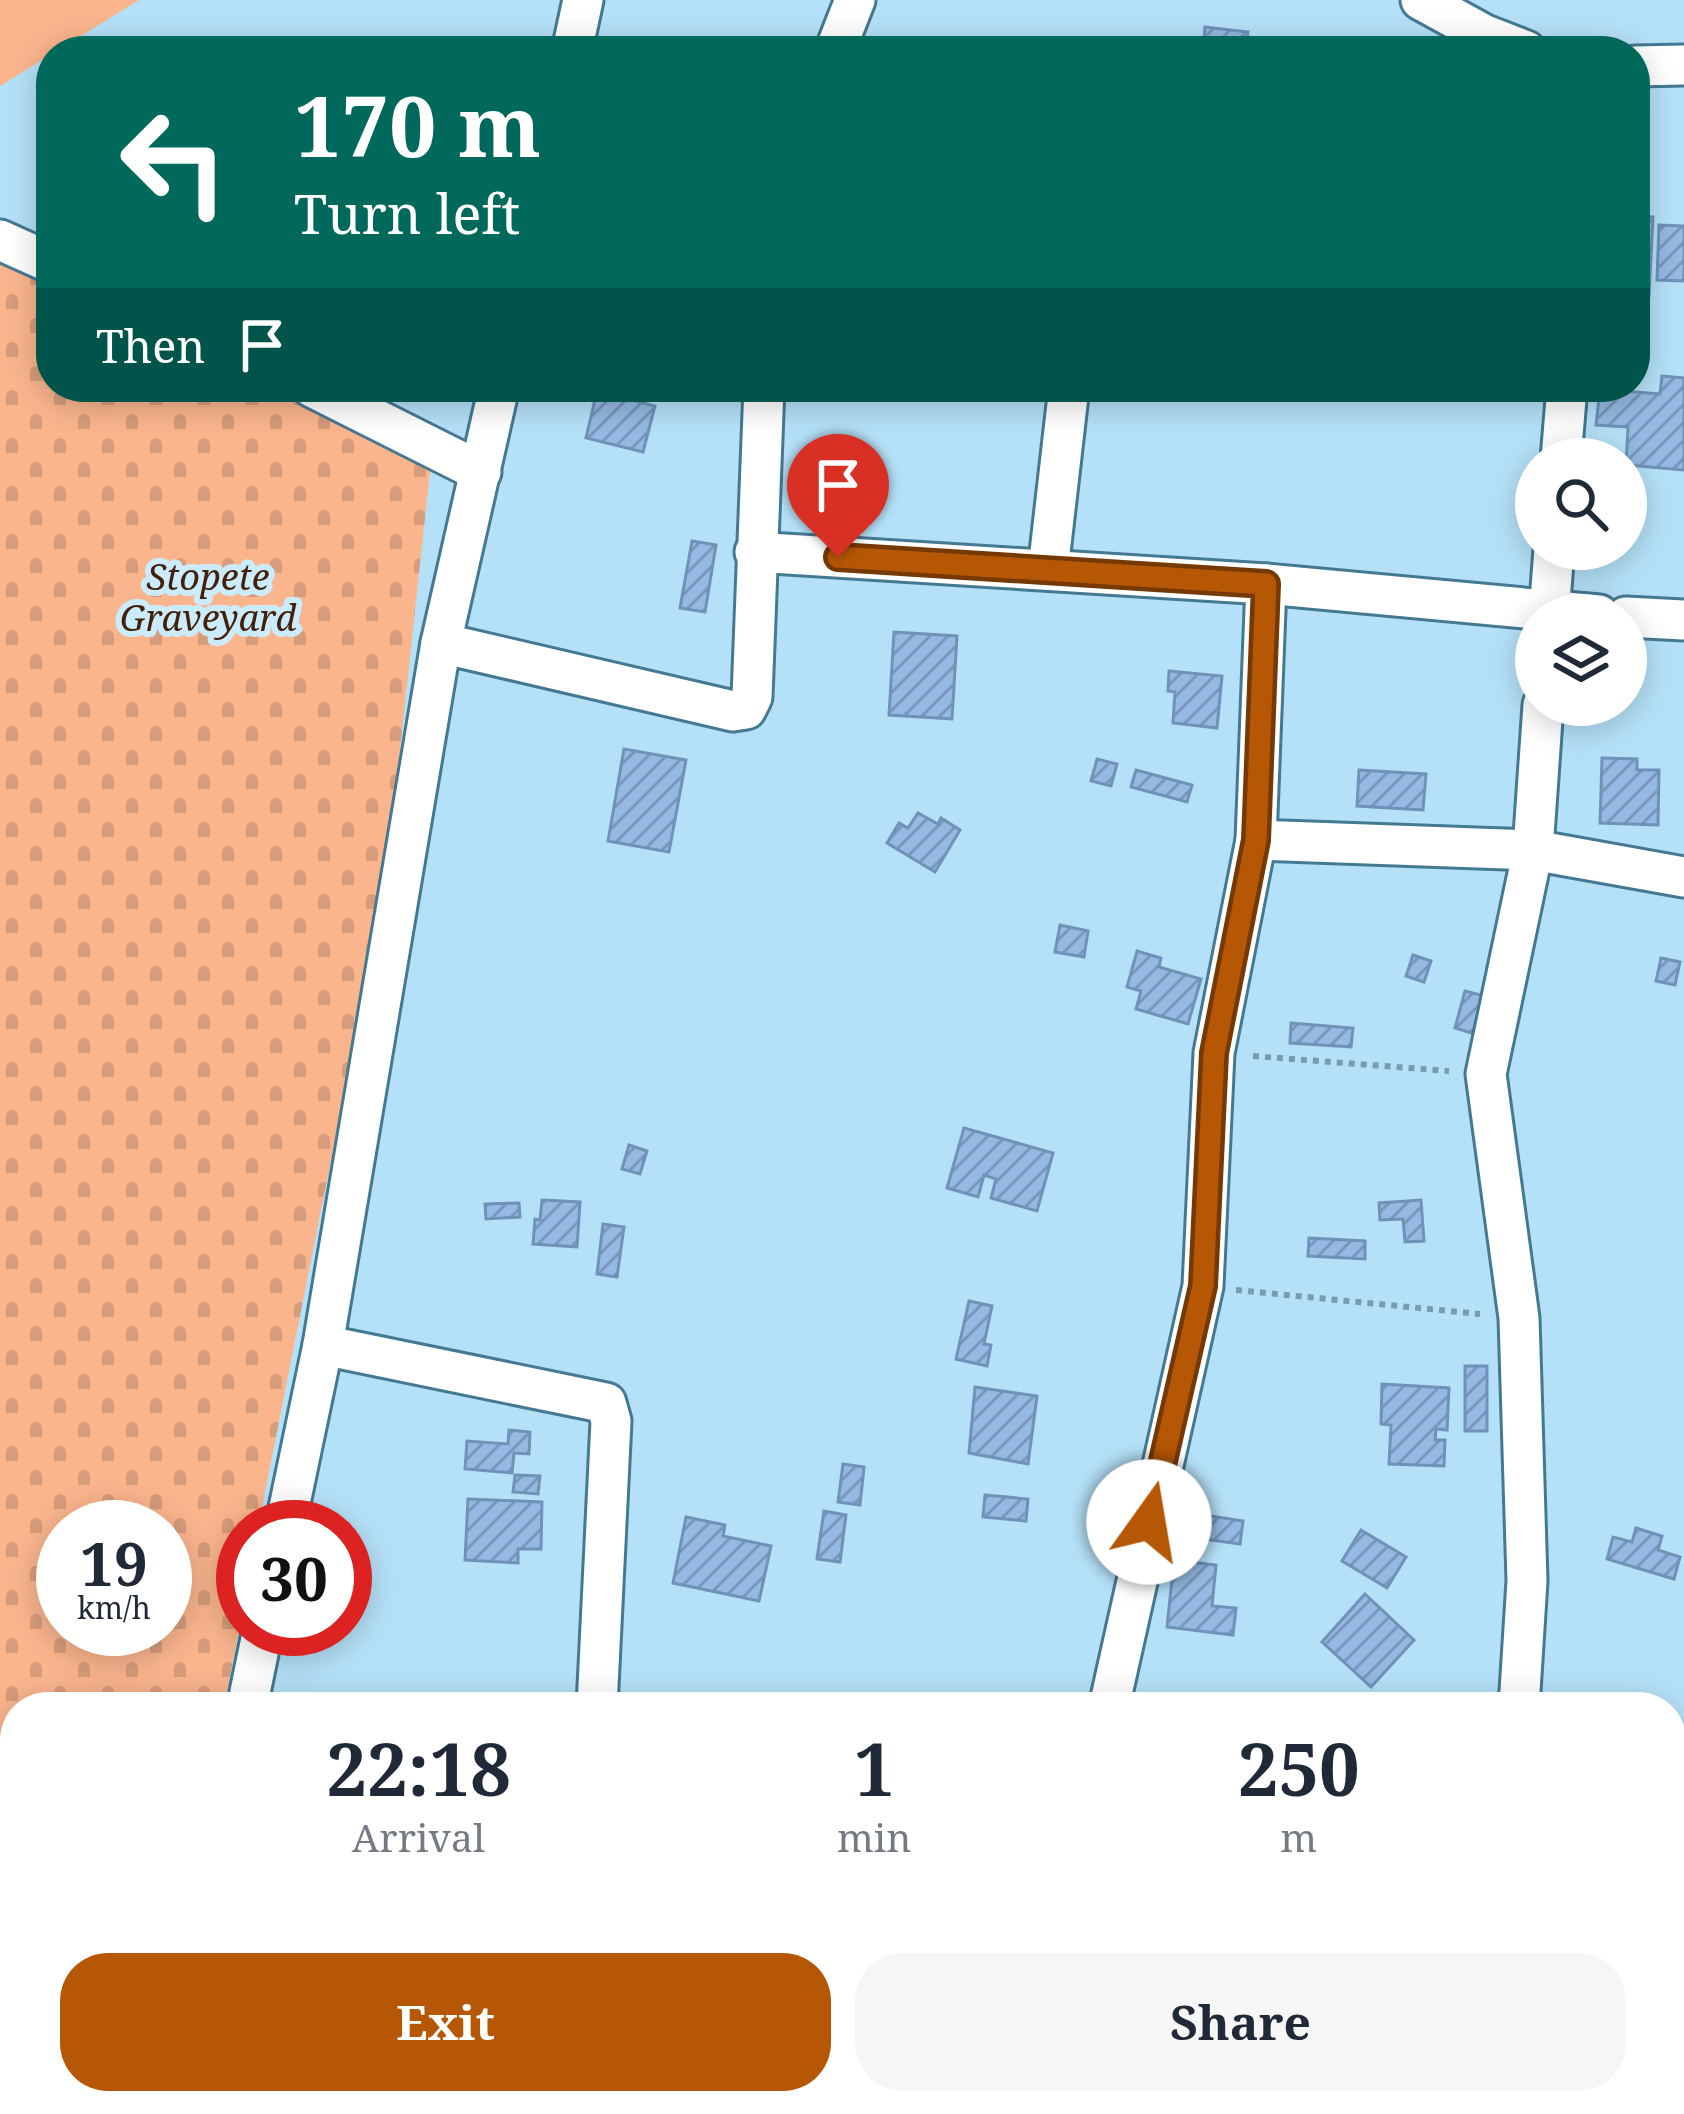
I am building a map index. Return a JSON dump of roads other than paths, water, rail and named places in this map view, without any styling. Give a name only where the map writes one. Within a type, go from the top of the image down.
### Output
[{"type":"street","points":[[575,36],[583,0]]},
{"type":"street","points":[[842,36],[855,0]]},
{"type":"street","points":[[1421,0],[1488,36]]},
{"type":"street","points":[[1650,66],[1684,65]]},
{"type":"street","points":[[0,240],[36,256]]},
{"type":"street","points":[[342,402],[481,472]]},
{"type":"street","points":[[291,1500],[323,1345],[441,643],[496,402]]},
{"type":"street","points":[[441,643],[733,711],[746,709],[752,697],[763,402]]},
{"type":"street","points":[[1048,570],[1067,402]]},
{"type":"street","points":[[1563,438],[1566,402]]},
{"type":"street","points":[[755,552],[1266,584],[1515,610]]},
{"type":"street","points":[[1112,1692],[1203,1286],[1214,1053],[1256,840],[1266,584]]},
{"type":"street","points":[[1647,617],[1684,620]]},
{"type":"street","points":[[1520,1692],[1527,1581],[1519,1318],[1486,1074],[1533,850],[1542,726]]},
{"type":"street","points":[[1256,840],[1533,850],[1684,877]]},
{"type":"street","points":[[323,1345],[606,1402],[610,1420],[598,1692]]},
{"type":"street","points":[[250,1692],[257,1656]]},
{"type":"park label","name":"Stopete Graveyard","points":[[208,598]]}]
